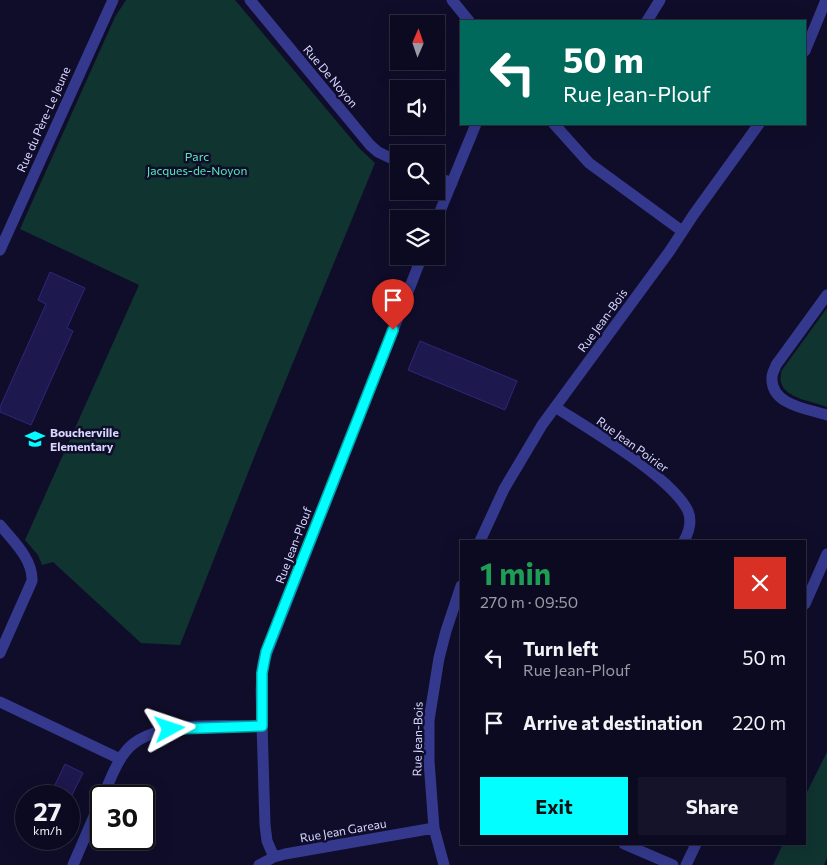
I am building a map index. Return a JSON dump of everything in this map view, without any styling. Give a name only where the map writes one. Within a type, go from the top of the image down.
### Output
[{"type":"street","name":"Rue du Père-Le Jeune","points":[[0,250],[113,0]]},
{"type":"street","name":"Rue De Noyon","points":[[250,0],[370,144],[378,152],[390,158]]},
{"type":"street","points":[[648,20],[660,0]]},
{"type":"street","points":[[806,49],[826,0]]},
{"type":"street","points":[[456,1],[468,20]]},
{"type":"street","points":[[441,210],[476,125]]},
{"type":"street","name":"Rue Jean-Bois","points":[[480,540],[532,439],[759,125]]},
{"type":"street","points":[[561,126],[589,163],[682,231]]},
{"type":"street","points":[[445,180],[452,183]]},
{"type":"street","name":"Rue Jean-Plouf","points":[[274,857],[266,834],[262,673],[266,652],[418,265]]},
{"type":"street","points":[[827,295],[776,366],[772,377],[778,396],[786,402],[827,415]]},
{"type":"street","name":"Rue Jean Poirier","points":[[555,407],[638,462],[663,482],[688,511],[690,525],[684,540]]},
{"type":"street","points":[[0,525],[28,561],[32,572],[32,581],[0,653]]},
{"type":"street","points":[[806,602],[827,554]]},
{"type":"street","name":"Rue Jean-Bois","points":[[444,865],[434,828],[428,742],[434,677],[446,630],[460,589]]},
{"type":"street","points":[[0,702],[120,760]]},
{"type":"street","points":[[108,785],[125,752],[138,740],[162,731],[180,728],[262,726]]},
{"type":"street","points":[[72,865],[90,825]]},
{"type":"street","name":"Rue Jean Gareau","points":[[259,865],[274,857],[434,828]]},
{"type":"street","points":[[626,845],[673,865]]},
{"type":"street","points":[[686,865],[696,845]]},
{"type":"green space","name":"Parc Jacques-de-Noyon","points":[[126,0],[235,0],[359,148],[375,163],[255,455],[180,645],[141,643],[53,562],[42,565],[38,555],[25,540],[139,285],[20,229],[115,17]]},
{"type":"green space","points":[[827,308],[827,407],[787,392],[781,379],[782,370]]},
{"type":"green space","points":[[827,752],[827,858],[824,865],[773,865],[783,845],[806,845],[806,794]]},
{"type":"building","points":[[50,272],[85,288],[67,328],[73,331],[31,425],[0,412],[0,407],[46,304],[38,300]]},
{"type":"building","points":[[420,341],[517,381],[505,410],[408,370]]},
{"type":"building","points":[[65,764],[83,773],[77,785],[55,785]]},
{"type":"place","name":"Boucherville Elementary","points":[[35,439]]},
{"type":"route","points":[[170,729],[262,726],[261,690],[263,663],[266,652],[393,330]]}]
